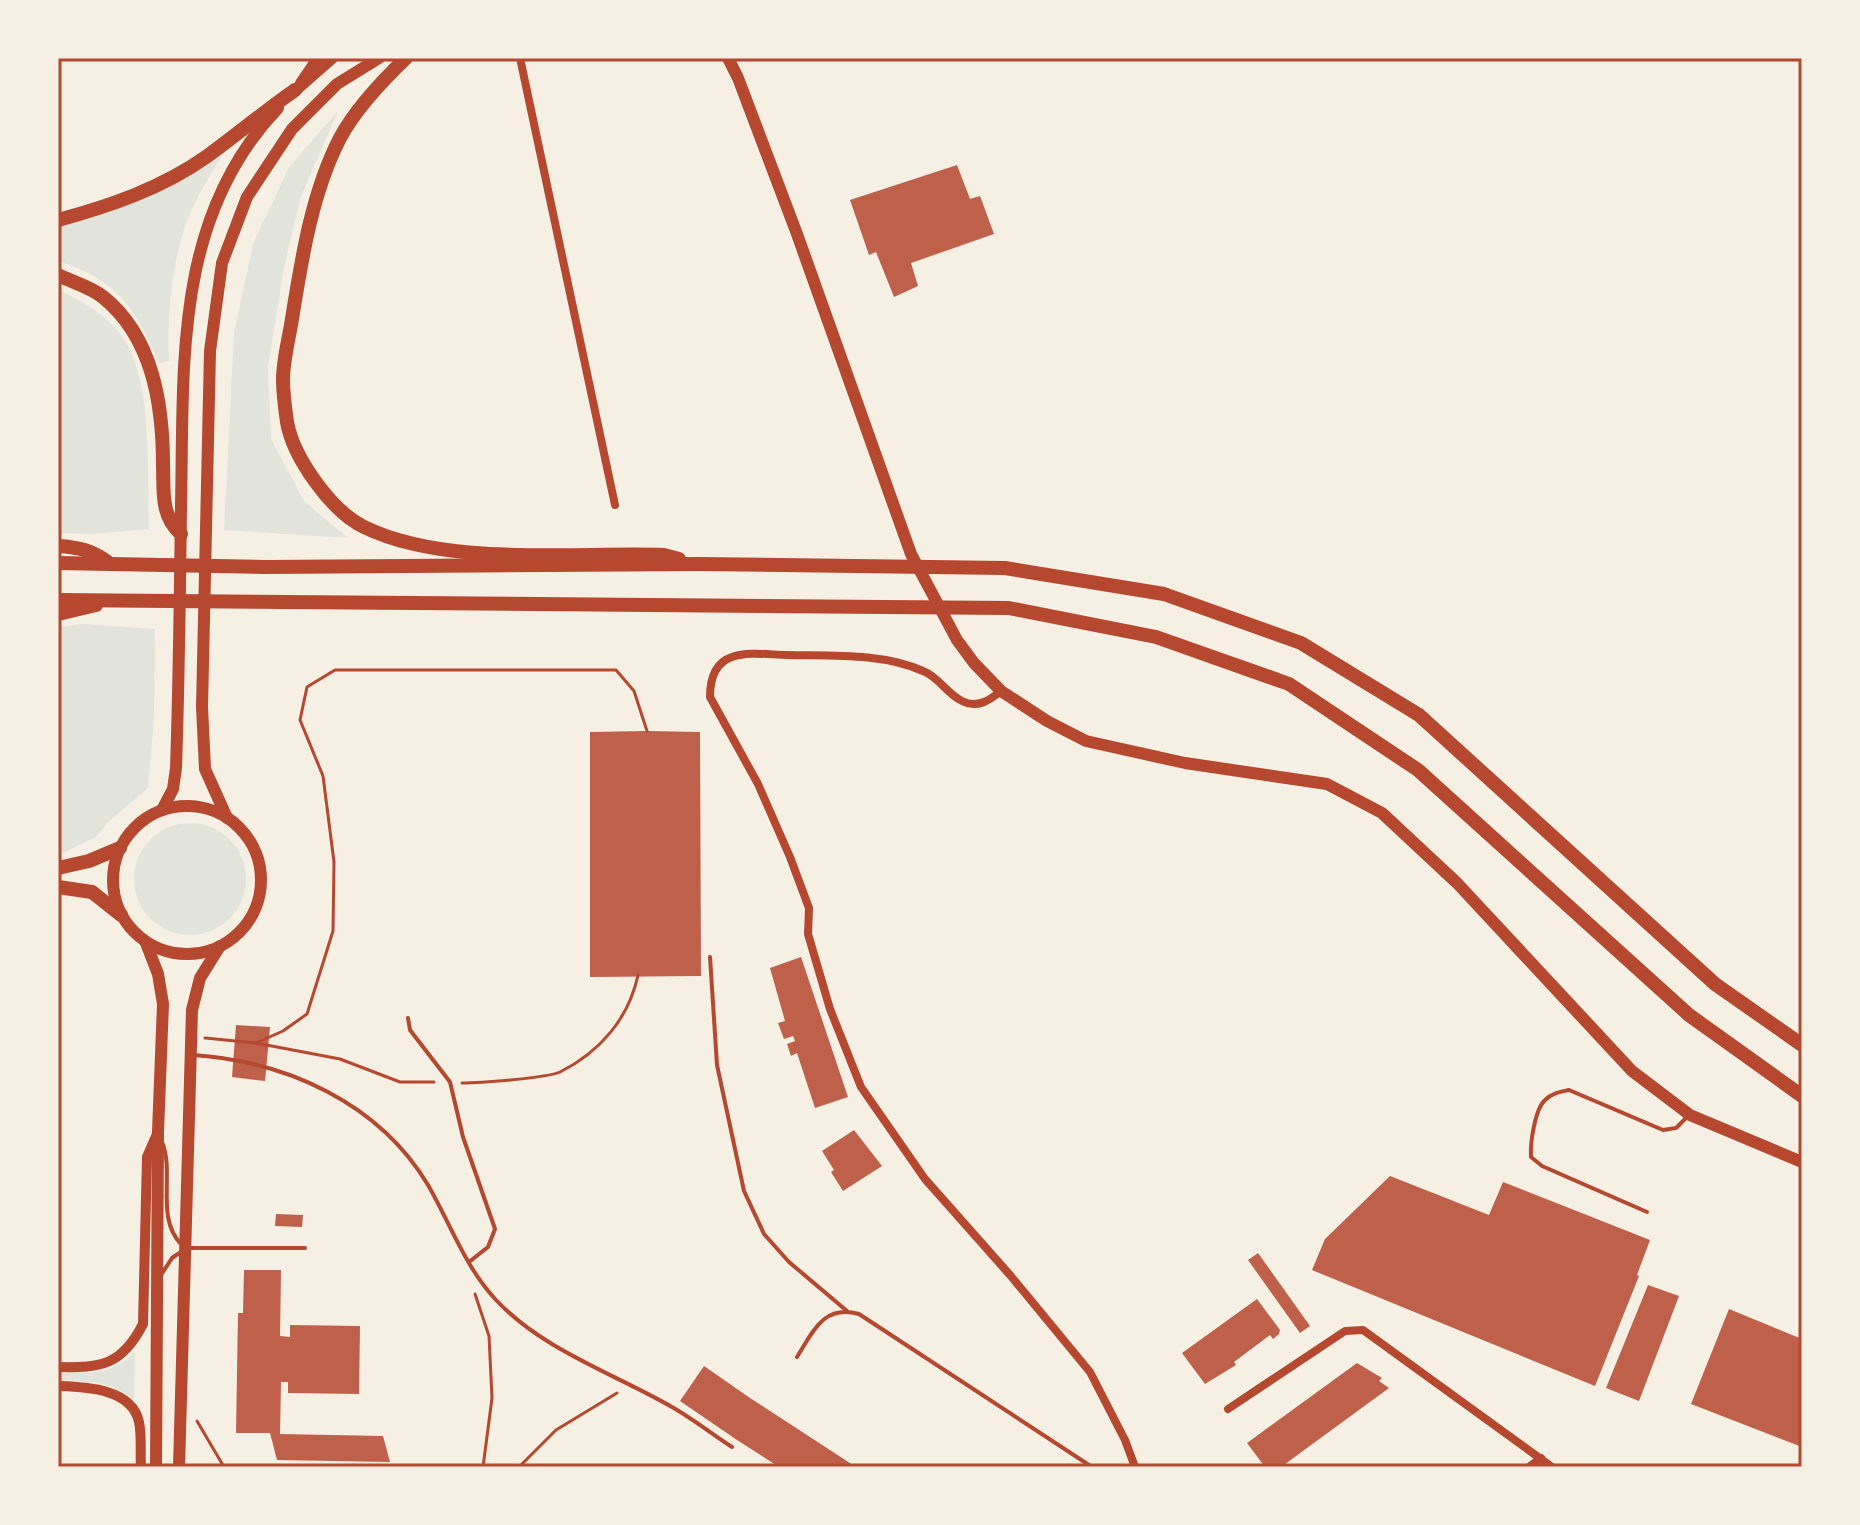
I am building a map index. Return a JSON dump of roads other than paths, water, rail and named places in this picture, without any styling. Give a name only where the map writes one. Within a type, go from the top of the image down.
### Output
[{"type":"highway","points":[[406,58],[380,83],[341,136],[318,193],[297,289],[283,377],[288,425],[303,463],[324,494],[362,526],[426,548],[506,553],[664,555],[699,564]]},
{"type":"highway","points":[[58,220],[100,209],[152,187],[204,158],[295,90]]},
{"type":"highway","points":[[58,275],[101,295],[133,328],[152,370],[162,425],[164,507],[171,525],[181,534]]},
{"type":"highway","points":[[58,546],[78,547],[98,554],[110,564]]},
{"type":"highway","points":[[58,563],[264,567],[699,564],[1005,568],[1164,594],[1301,643],[1419,715],[1715,984],[1802,1045]]},
{"type":"highway","points":[[58,600],[1009,608],[1156,637],[1289,684],[1418,770],[1689,1015],[1802,1096]]},
{"type":"highway","points":[[58,614],[108,601]]},
{"type":"highway","points":[[58,868],[89,861],[120,848]]},
{"type":"highway","points":[[58,887],[92,892],[121,915]]},
{"type":"main road","points":[[162,810],[173,789],[176,768],[183,389],[190,293],[200,246],[223,188],[264,122],[332,58]]},
{"type":"main road","points":[[179,1467],[192,1010],[200,978],[220,946],[246,924],[255,909],[261,884],[258,858],[251,842],[227,818],[205,769],[202,707],[210,351],[222,263],[247,197],[292,129],[337,84],[379,58]]},
{"type":"main road","points":[[728,58],[797,234],[911,554],[957,640],[1001,691],[1047,721],[1086,741],[1185,763],[1327,784],[1382,813],[1457,883],[1632,1071],[1690,1115],[1802,1162]]},
{"type":"main road","points":[[220,946],[189,954],[160,950],[146,943],[121,915],[113,888],[113,875],[120,848],[141,821],[162,810],[195,806],[227,818]]},
{"type":"main road","points":[[146,943],[158,974],[163,1004],[158,1132],[156,1467]]},
{"type":"street","points":[[295,90],[317,58]]},
{"type":"street","points":[[520,58],[615,505]]},
{"type":"street","points":[[1001,691],[989,701],[975,704],[962,701],[926,672],[884,659],[756,654],[731,657],[715,669],[710,682],[710,697],[758,784],[790,857],[809,908],[808,934],[830,1009],[861,1087],[925,1179],[1090,1372],[1125,1440],[1135,1467]]},
{"type":"street","points":[[58,1367],[107,1364],[133,1344],[143,1324],[147,1157],[158,1132]]},
{"type":"street","points":[[1228,1409],[1345,1331],[1363,1330],[1552,1467]]},
{"type":"street","points":[[58,1386],[92,1387],[120,1398],[132,1408],[139,1420],[141,1467]]},
{"type":"street","points":[[1529,1467],[1541,1458]]},
{"type":"lane","points":[[710,957],[717,1065],[744,1191],[764,1234],[789,1262],[847,1311],[869,1319],[1092,1467]]},
{"type":"lane","points":[[408,1018],[410,1030],[450,1082],[463,1137],[495,1229],[488,1247],[469,1262]]},
{"type":"lane","points":[[191,1055],[236,1059],[284,1073],[319,1086],[362,1112],[401,1146],[428,1186],[458,1246],[495,1299],[538,1336],[673,1408],[732,1447]]},
{"type":"lane","points":[[1647,1212],[1542,1166],[1531,1157],[1530,1143],[1542,1102],[1554,1093],[1569,1090],[1663,1130],[1676,1128],[1690,1115]]},
{"type":"lane","points":[[158,1132],[167,1154],[168,1215],[173,1235],[186,1248]]},
{"type":"lane","points":[[158,1279],[172,1258],[186,1248],[305,1248]]},
{"type":"lane","points":[[797,1357],[821,1319],[847,1311]]}]
